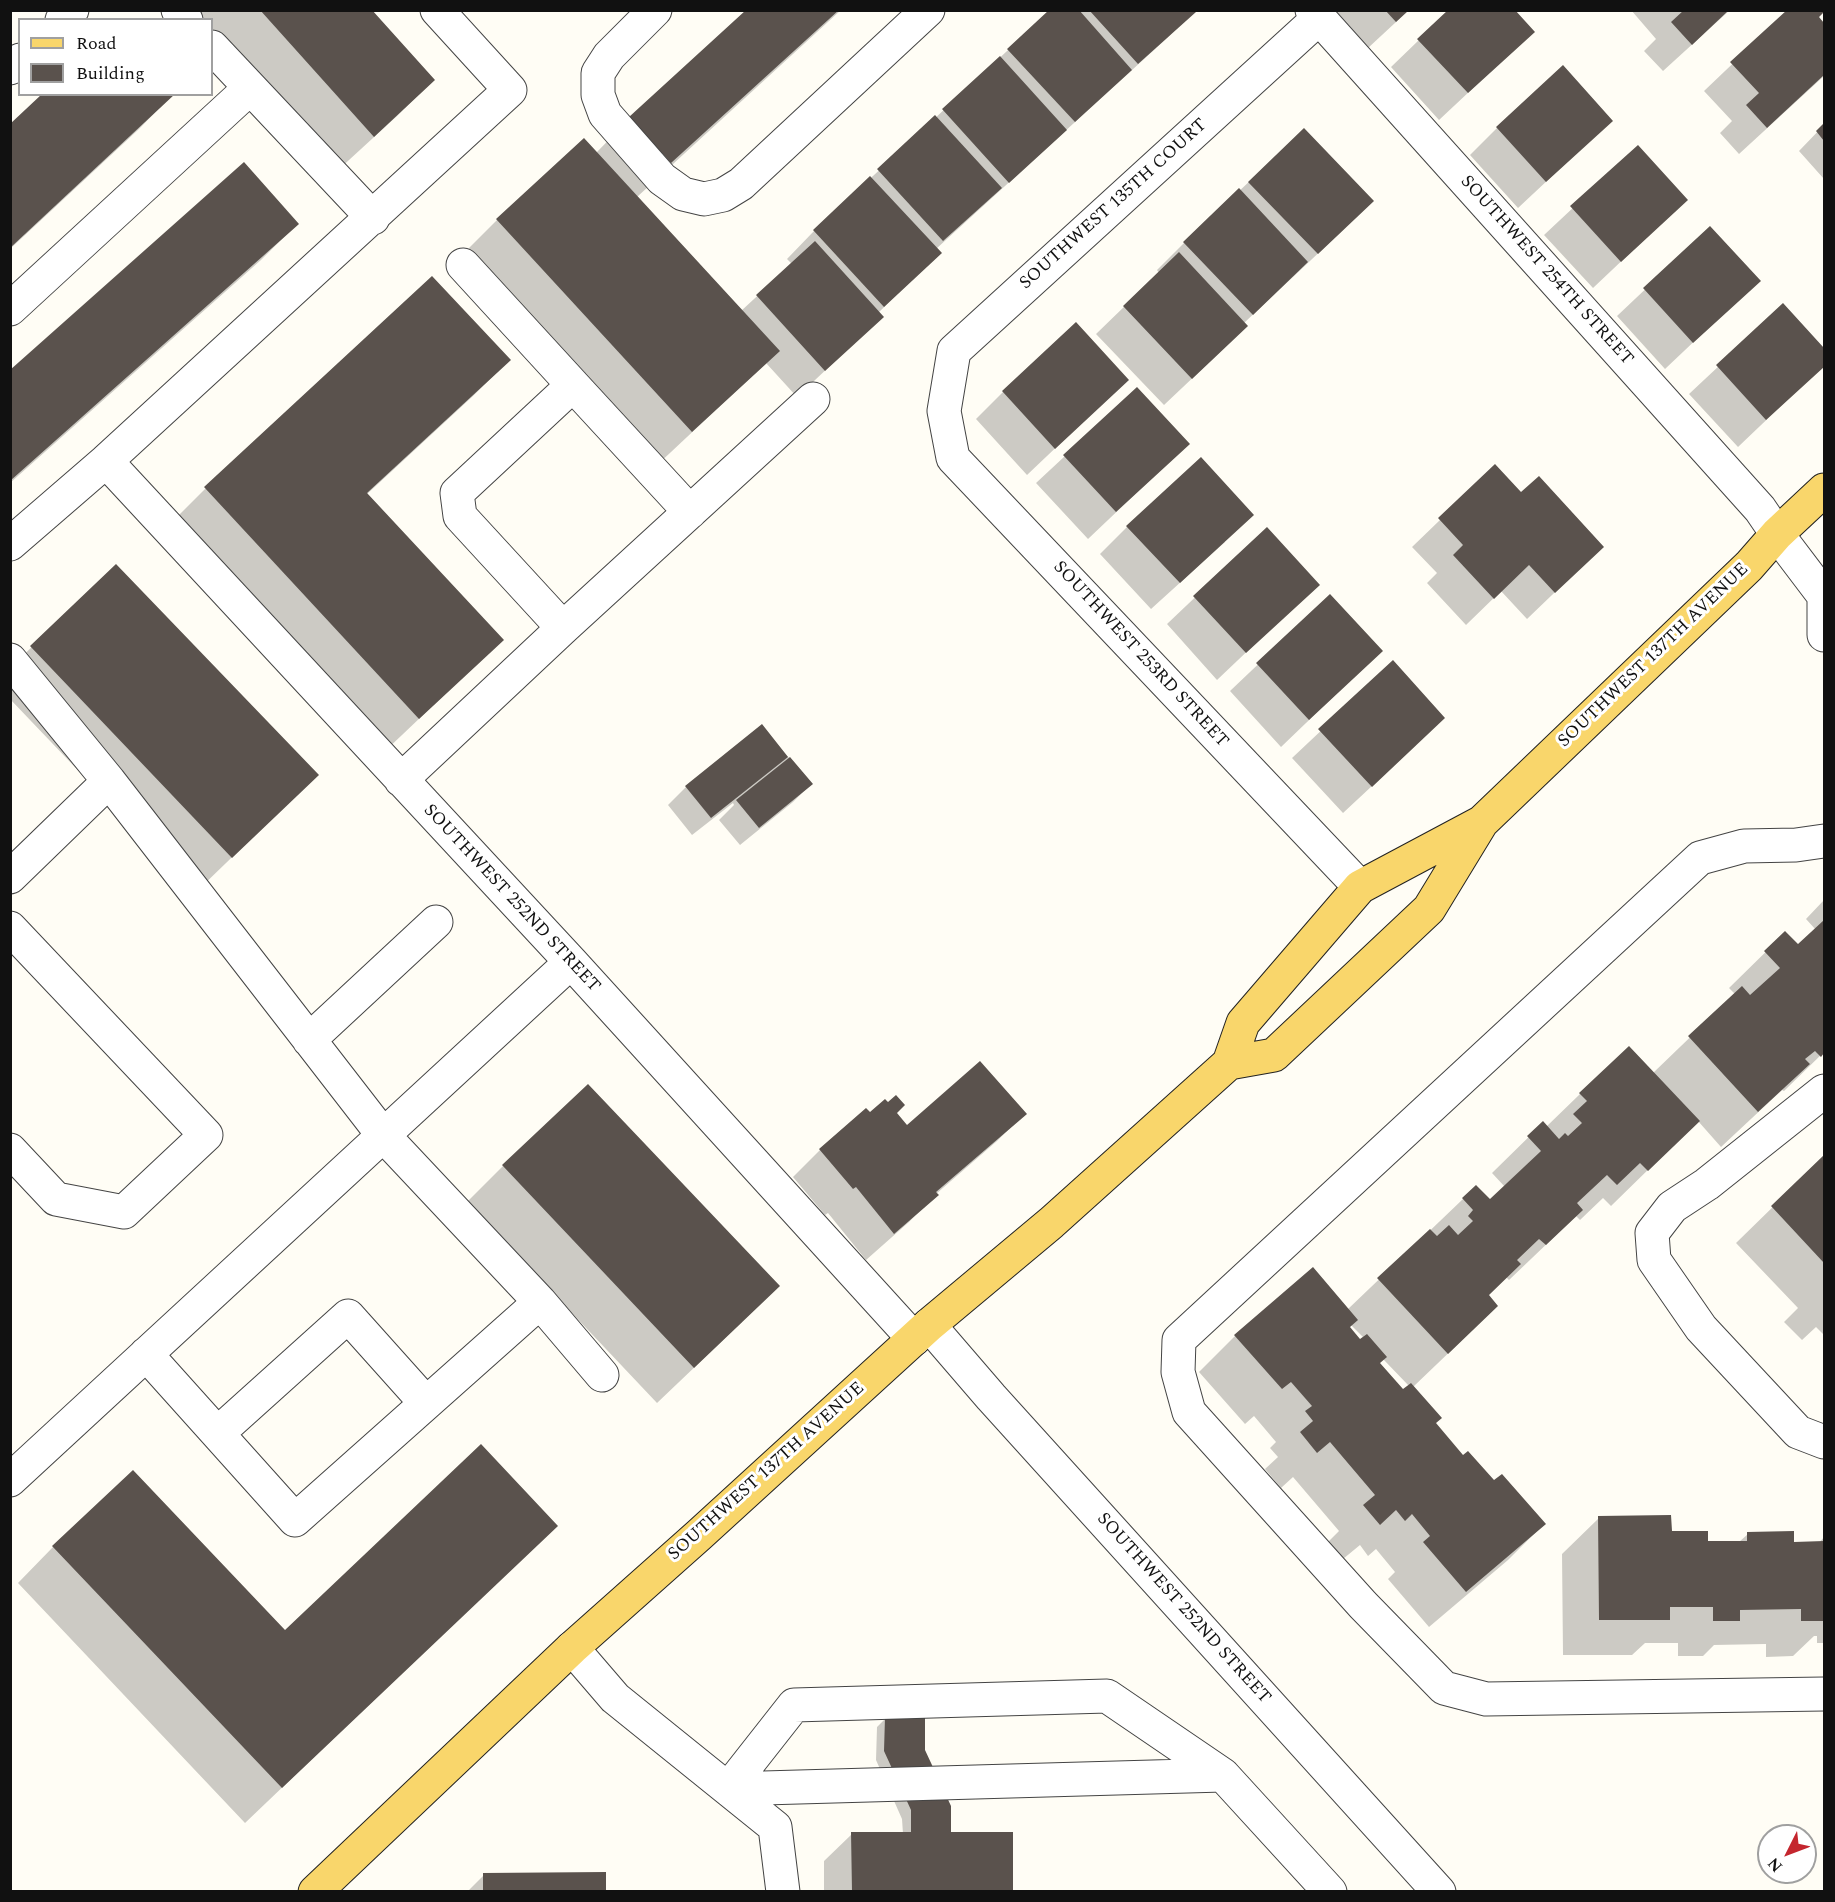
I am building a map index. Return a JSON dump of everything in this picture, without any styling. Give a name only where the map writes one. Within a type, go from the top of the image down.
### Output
[{"type":"main road","name":"SOUTHWEST 137TH AVENUE","points":[[1229,1063],[1274,1054],[1429,909],[1482,822],[1749,566],[1777,534],[1824,490]]},
{"type":"main road","name":"SOUTHWEST 137TH AVENUE","points":[[315,1892],[573,1647],[921,1332],[1051,1223],[1229,1063],[1243,1023],[1360,887],[1482,822]]},
{"type":"street","points":[[10,544],[106,461],[510,90],[437,10]]},
{"type":"street","points":[[655,10],[609,56],[598,73],[598,95],[605,114],[662,179],[683,194],[704,199],[723,195],[741,184],[928,10]]},
{"type":"street","name":"SOUTHWEST 135TH COURT","points":[[944,411],[954,351],[1315,14]]},
{"type":"street","name":"SOUTHWEST 254TH STREET","points":[[1315,14],[1760,509],[1824,596]]},
{"type":"street","points":[[213,48],[373,218]]},
{"type":"street","points":[[10,309],[250,88]]},
{"type":"street","points":[[463,265],[690,512]]},
{"type":"street","points":[[562,628],[460,516],[457,493],[573,385]]},
{"type":"street","points":[[401,780],[562,628],[813,399]]},
{"type":"street","name":"SOUTHWEST 253RD STREET","points":[[944,411],[953,458],[1360,887]]},
{"type":"street","name":"SOUTHWEST 252ND STREET","points":[[106,461],[571,962],[921,1332],[999,1406],[1439,1892]]},
{"type":"street","points":[[1824,596],[1824,635]]},
{"type":"street","points":[[10,660],[110,782],[383,1135],[540,1302],[602,1375]]},
{"type":"street","points":[[10,877],[110,782]]},
{"type":"street","points":[[1824,841],[1796,846],[1744,846],[1700,858],[1179,1340],[1178,1372],[1189,1412],[1363,1605],[1444,1688],[1486,1699],[1824,1694]]},
{"type":"street","points":[[309,1040],[436,922]]},
{"type":"street","points":[[10,928],[206,1135],[124,1212],[56,1199],[10,1150]]},
{"type":"street","points":[[10,1480],[571,962]]},
{"type":"street","points":[[1824,1091],[1707,1184],[1672,1207],[1652,1233],[1654,1260],[1701,1328],[1798,1432],[1824,1442]]},
{"type":"street","points":[[147,1354],[295,1520],[540,1302]]},
{"type":"street","points":[[218,1433],[348,1316],[425,1402]]},
{"type":"street","points":[[573,1647],[619,1702],[775,1827],[783,1892]]},
{"type":"street","points":[[728,1790],[794,1705],[1107,1696],[1224,1775],[1330,1892]]},
{"type":"street","points":[[728,1790],[1224,1775]]},
{"type":"building","points":[[260,10],[372,10],[435,80],[374,137]]},
{"type":"building","points":[[746,10],[839,10],[671,163],[629,117]]},
{"type":"building","points":[[1049,10],[1079,10],[1132,70],[1075,122],[1007,49]]},
{"type":"building","points":[[1089,10],[1194,10],[1196,12],[1138,64]]},
{"type":"building","points":[[1385,10],[1409,10],[1396,22]]},
{"type":"building","points":[[1448,10],[1515,10],[1535,32],[1468,93],[1417,39]]},
{"type":"building","points":[[1684,10],[1729,10],[1692,45],[1671,22]]},
{"type":"building","points":[[1787,10],[1824,12],[1819,17],[1824,23],[1824,75],[1767,128],[1746,105],[1759,93],[1730,62]]},
{"type":"building","points":[[1000,56],[1067,130],[1009,183],[942,109]]},
{"type":"building","points":[[1563,65],[1613,121],[1546,182],[1496,127]]},
{"type":"building","points":[[40,96],[173,96],[10,248],[10,124]]},
{"type":"building","points":[[935,115],[1002,188],[943,241],[877,169]]},
{"type":"building","points":[[1824,123],[1824,141],[1816,131]]},
{"type":"building","points":[[1304,128],[1374,201],[1318,254],[1248,182]]},
{"type":"building","points":[[584,138],[780,351],[692,432],[496,219]]},
{"type":"building","points":[[1638,145],[1688,200],[1621,262],[1570,206]]},
{"type":"building","points":[[244,162],[299,224],[10,481],[10,370]]},
{"type":"building","points":[[870,176],[942,253],[884,307],[813,230]]},
{"type":"building","points":[[1239,188],[1308,262],[1253,315],[1183,242]]},
{"type":"building","points":[[1710,226],[1761,281],[1693,343],[1643,288]]},
{"type":"building","points":[[815,241],[884,317],[825,371],[756,295]]},
{"type":"building","points":[[1179,252],[1248,326],[1192,379],[1123,306]]},
{"type":"building","points":[[432,276],[511,360],[367,493],[504,640],[419,719],[204,487]]},
{"type":"building","points":[[1783,303],[1824,348],[1824,367],[1766,420],[1716,365]]},
{"type":"building","points":[[1076,322],[1129,380],[1055,449],[1002,391]]},
{"type":"building","points":[[1137,387],[1190,444],[1116,512],[1063,455]]},
{"type":"building","points":[[1201,457],[1254,515],[1180,583],[1126,526]]},
{"type":"building","points":[[1495,464],[1521,492],[1539,476],[1604,547],[1555,593],[1529,565],[1494,599],[1453,555],[1463,545],[1438,518]]},
{"type":"building","points":[[1267,527],[1320,585],[1246,653],[1193,596]]},
{"type":"building","points":[[116,564],[319,775],[232,858],[30,646]]},
{"type":"building","points":[[1330,594],[1383,651],[1309,720],[1256,663]]},
{"type":"building","points":[[1393,660],[1445,718],[1372,787],[1318,729]]},
{"type":"building","points":[[762,724],[788,757],[711,818],[685,786]]},
{"type":"building","points":[[790,757],[813,784],[759,828],[736,800]]},
{"type":"building","points":[[1824,920],[1824,1053],[1821,1057],[1815,1051],[1805,1059],[1810,1064],[1758,1112],[1688,1036],[1742,986],[1750,995],[1780,968],[1764,951],[1785,931],[1798,944]]},
{"type":"building","points":[[1629,1046],[1700,1121],[1648,1171],[1640,1163],[1617,1185],[1607,1175],[1577,1203],[1583,1210],[1546,1245],[1539,1239],[1517,1260],[1521,1264],[1489,1295],[1498,1306],[1448,1354],[1377,1278],[1430,1229],[1437,1236],[1449,1225],[1458,1235],[1473,1221],[1468,1216],[1473,1210],[1462,1198],[1476,1185],[1490,1199],[1541,1151],[1527,1136],[1543,1121],[1559,1139],[1565,1133],[1568,1136],[1582,1123],[1573,1114],[1587,1101],[1579,1093]]},
{"type":"building","points":[[980,1061],[1027,1114],[936,1192],[939,1195],[894,1234],[856,1187],[853,1189],[819,1149],[866,1108],[870,1112],[885,1099],[888,1102],[896,1095],[905,1105],[897,1113],[907,1125]]},
{"type":"building","points":[[588,1084],[780,1286],[694,1368],[502,1165]]},
{"type":"building","points":[[1824,1155],[1824,1263],[1771,1206]]},
{"type":"building","points":[[1313,1267],[1358,1320],[1350,1327],[1360,1339],[1367,1334],[1387,1357],[1380,1363],[1403,1389],[1411,1383],[1442,1418],[1436,1423],[1463,1455],[1468,1451],[1494,1480],[1502,1474],[1546,1524],[1466,1592],[1423,1542],[1430,1536],[1412,1514],[1405,1521],[1396,1510],[1380,1525],[1363,1505],[1375,1495],[1330,1442],[1317,1453],[1300,1432],[1313,1421],[1305,1411],[1312,1406],[1291,1382],[1282,1389],[1234,1335]]},
{"type":"building","points":[[481,1444],[558,1526],[282,1788],[52,1546],[133,1470],[285,1630]]},
{"type":"building","points":[[1671,1515],[1672,1531],[1708,1531],[1708,1541],[1747,1541],[1747,1532],[1794,1531],[1794,1542],[1824,1541],[1824,1621],[1801,1621],[1801,1609],[1740,1610],[1740,1621],[1713,1621],[1713,1607],[1670,1607],[1670,1620],[1599,1620],[1598,1516]]},
{"type":"building","points":[[885,1717],[925,1718],[925,1750],[951,1806],[951,1832],[1013,1832],[1013,1892],[852,1892],[851,1832],[911,1832],[911,1810],[884,1751]]},
{"type":"building","points":[[606,1872],[606,1892],[483,1892],[483,1873]]}]
